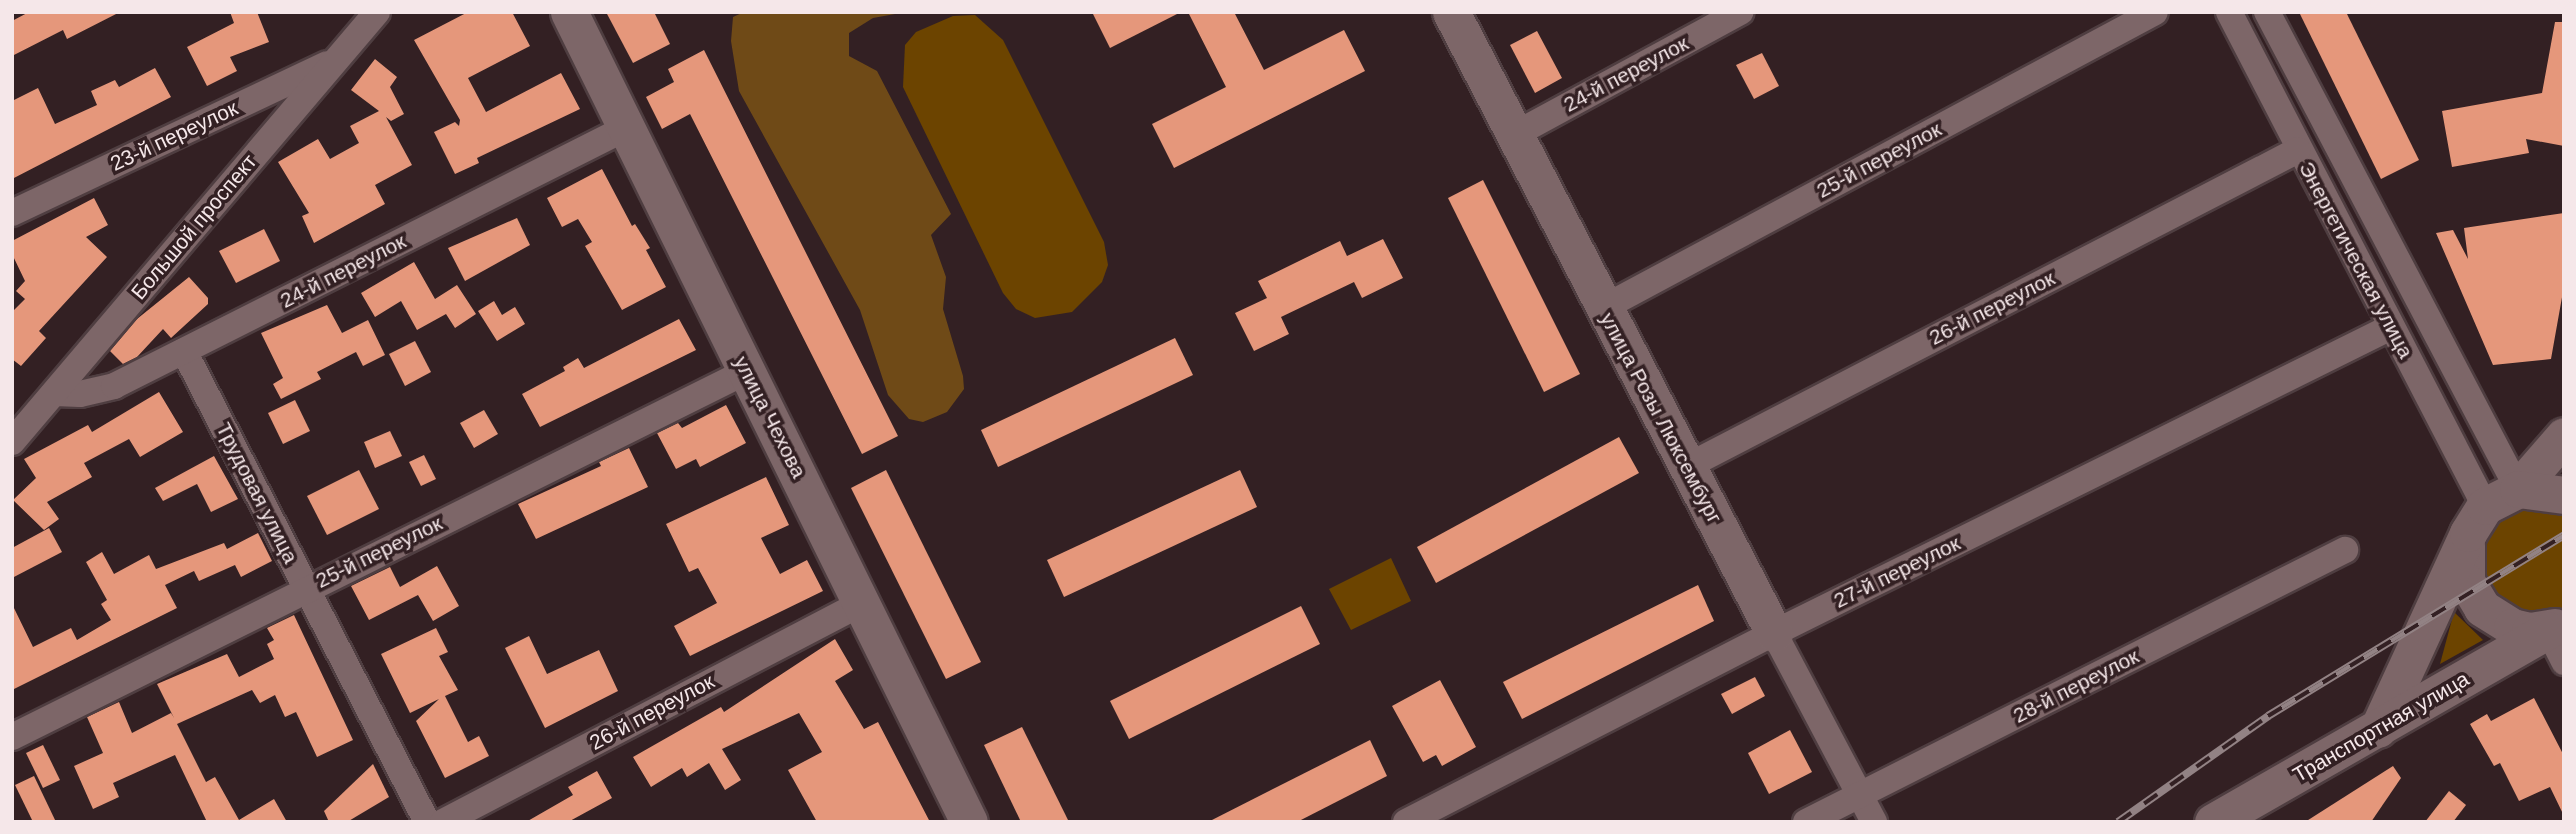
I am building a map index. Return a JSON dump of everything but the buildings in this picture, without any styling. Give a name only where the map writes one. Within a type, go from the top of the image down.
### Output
[{"type":"main road","name":"улица Чехова","points":[[569,12],[970,822]]},
{"type":"main road","name":"улица Розы Люксембург","points":[[1451,12],[1512,136],[1774,633]]},
{"type":"main road","points":[[2378,729],[2477,520],[2518,488],[2564,436]]},
{"type":"main road","points":[[2518,488],[2564,495]]},
{"type":"main road","points":[[2477,520],[2463,563],[2466,581],[2482,608],[2512,627],[2556,627]]},
{"type":"main road","name":"Транспортная улица","points":[[2213,822],[2556,627]]},
{"type":"street","name":"Большой проспект","points":[[12,442],[377,12]]},
{"type":"street","name":"24-й переулок","points":[[1512,136],[1740,12]]},
{"type":"street","name":"25-й переулок","points":[[1603,308],[2155,12]]},
{"type":"street","name":"Энергетическая улица","points":[[2229,12],[2391,327],[2477,520]]},
{"type":"street","points":[[2267,12],[2518,488]]},
{"type":"street","name":"23-й переулок","points":[[12,213],[337,60]]},
{"type":"street","name":"24-й переулок","points":[[54,393],[80,394],[114,387],[626,128]]},
{"type":"street","name":"26-й переулок","points":[[1686,467],[2298,150]]},
{"type":"street","name":"27-й переулок","points":[[1406,822],[1774,633],[2391,327]]},
{"type":"street","name":"Трудовая улица","points":[[184,351],[429,821]]},
{"type":"street","name":"25-й переулок","points":[[12,737],[306,588],[747,371]]},
{"type":"street","name":"28-й переулок","points":[[1806,822],[2345,550]]},
{"type":"street","name":"26-й переулок","points":[[429,821],[862,603]]},
{"type":"street","points":[[2556,627],[2564,662]]},
{"type":"street","name":"улица Розы Люксембург","points":[[1774,633],[1862,794],[1874,822]]},
{"type":"shaded area","points":[[744,12],[906,12],[873,18],[849,33],[849,56],[877,71],[951,214],[931,235],[946,277],[943,309],[963,376],[964,389],[947,412],[923,422],[909,419],[888,395],[860,310],[739,91],[731,41],[733,17]]},
{"type":"shaded area","points":[[975,15],[1003,40],[1104,242],[1108,265],[1102,282],[1072,312],[1035,318],[1016,309],[1003,293],[903,87],[905,45],[916,32],[953,16]]},
{"type":"shaded area","points":[[2564,504],[2564,612],[2540,620],[2486,597],[2474,542],[2494,510]]},
{"type":"shaded area","points":[[1391,558],[1411,601],[1351,630],[1329,589]]},
{"type":"shaded area","points":[[2454,612],[2483,640],[2440,664]]},
{"type":"railway","points":[[2118,822],[2268,716],[2564,535]]}]
